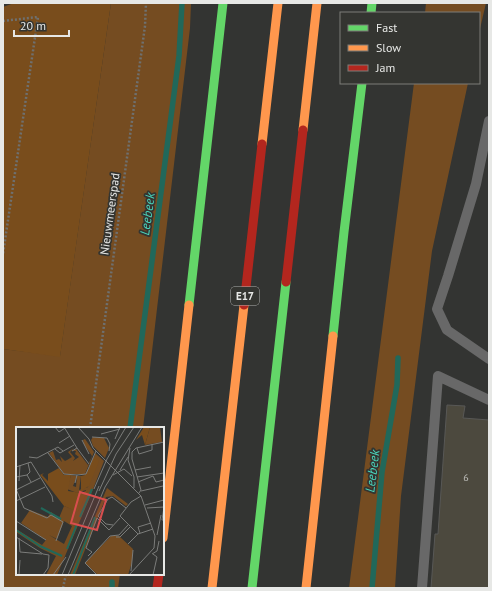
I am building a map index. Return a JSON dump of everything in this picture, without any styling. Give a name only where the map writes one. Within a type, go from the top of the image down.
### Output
[{"type":"highway","points":[[164,529],[223,3]]},
{"type":"highway","name":"E17","points":[[212,588],[278,3]]},
{"type":"highway","points":[[252,588],[317,3]]},
{"type":"highway","points":[[306,588],[344,232],[362,84]]},
{"type":"highway","points":[[157,588],[159,575]]},
{"type":"lane","points":[[489,121],[476,184],[437,309],[447,330],[489,359]]},
{"type":"lane","points":[[422,588],[438,376],[489,400]]},
{"type":"path","name":"Nieuwmeerspad","points":[[90,427],[143,42],[146,3]]},
{"type":"path","points":[[3,21],[38,16],[3,254]]},
{"type":"path","points":[[63,588],[66,575]]},
{"type":"shaded area","points":[[14,3],[111,3],[60,357],[3,349],[3,7]]},
{"type":"shaded area","points":[[111,3],[191,3],[190,28],[143,427],[16,427],[16,575],[120,575],[118,588],[3,588],[3,349],[60,356]]},
{"type":"shaded area","points":[[426,3],[486,3],[480,29],[480,12],[425,12]]},
{"type":"shaded area","points":[[414,84],[468,84],[432,251],[401,496],[395,588],[349,588]]},
{"type":"building","points":[[447,405],[465,406],[463,418],[489,420],[489,588],[431,588],[435,534],[438,534]]},
{"type":"waterway","name":"Leebeek","points":[[130,427],[179,56],[182,3]]},
{"type":"waterway","name":"Leebeek","points":[[372,588],[382,472],[397,385],[398,358]]},
{"type":"waterway","name":"Leebeek","points":[[112,582],[112,588]]},
{"type":"traffic: fast","points":[[189,305],[223,3]]},
{"type":"traffic: fast","points":[[371,12],[372,3]]},
{"type":"traffic: fast","points":[[333,336],[362,84]]},
{"type":"traffic: fast","points":[[252,588],[286,282]]},
{"type":"traffic: slow","points":[[262,144],[278,3]]},
{"type":"traffic: slow","points":[[303,130],[317,3]]},
{"type":"traffic: slow","points":[[164,529],[189,305]]},
{"type":"traffic: slow","points":[[212,588],[244,305]]},
{"type":"traffic: slow","points":[[306,588],[333,336]]},
{"type":"traffic: jam","points":[[286,282],[303,130]]},
{"type":"traffic: jam","points":[[244,305],[262,144]]},
{"type":"traffic: jam","points":[[157,588],[159,575]]}]
